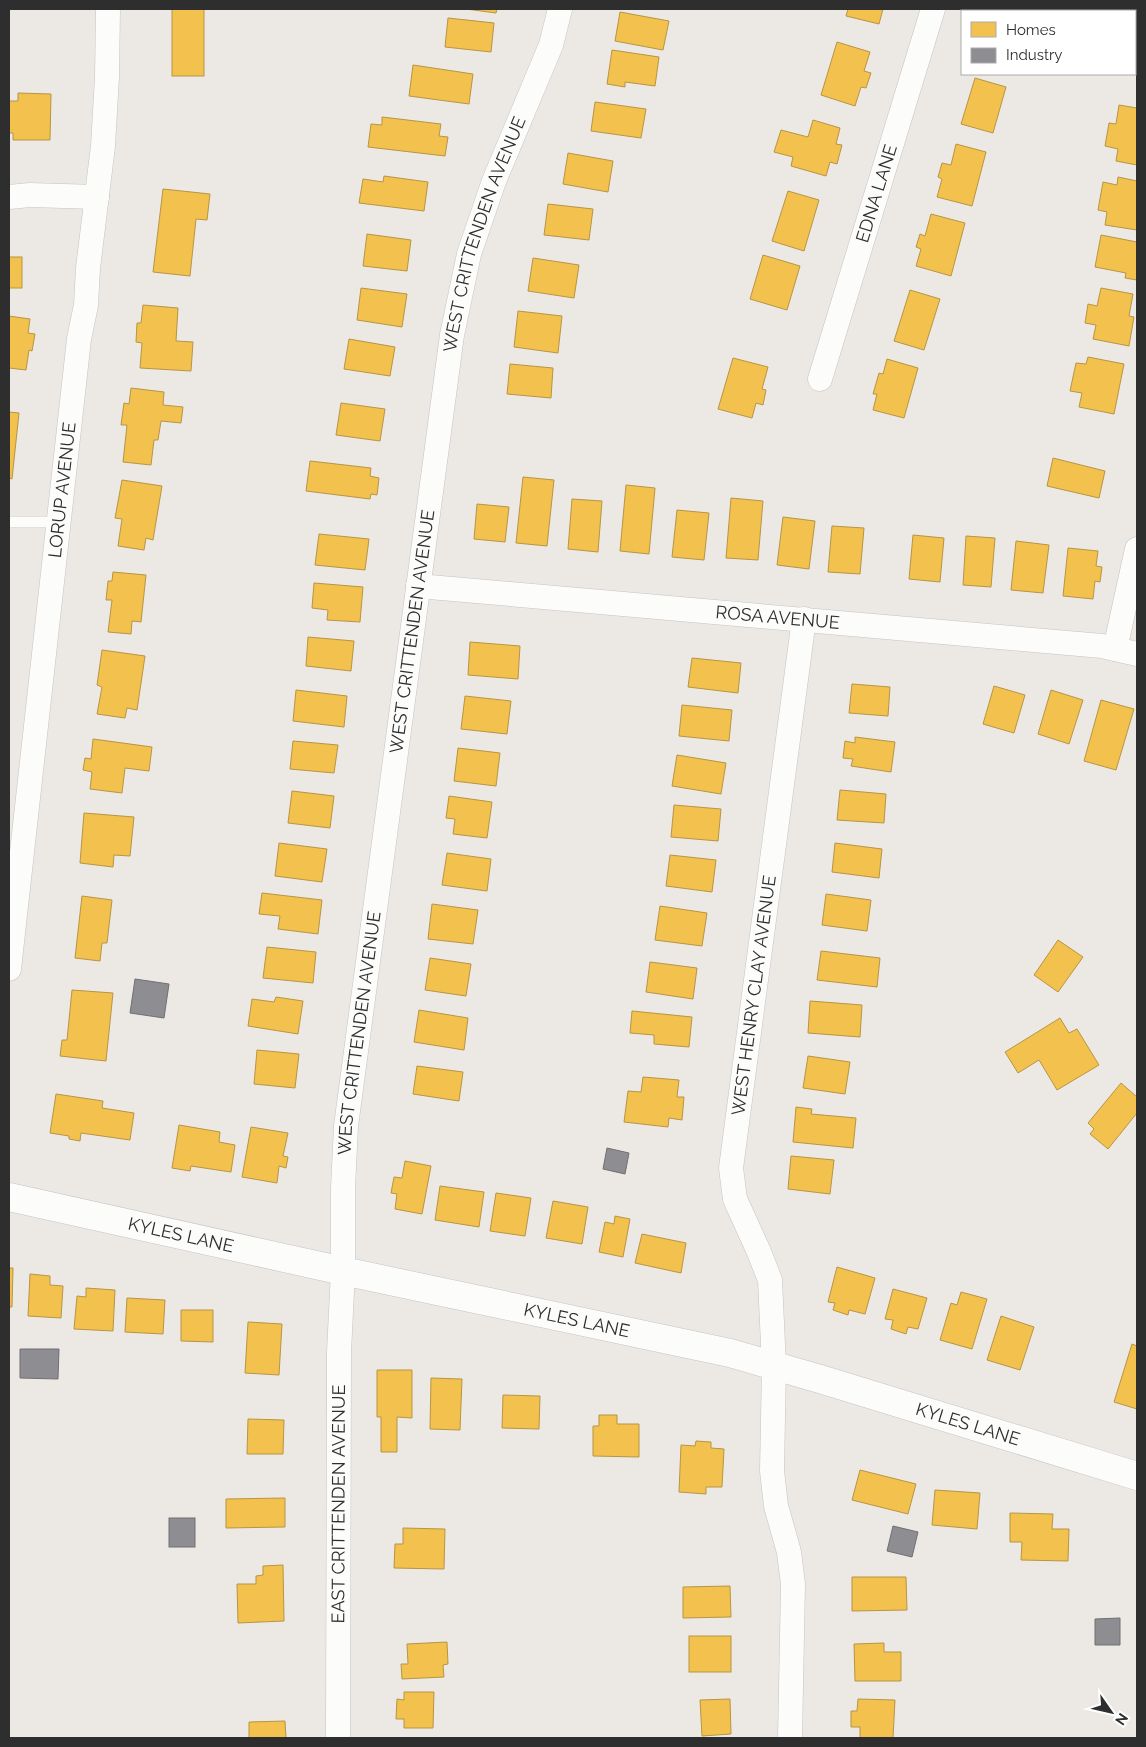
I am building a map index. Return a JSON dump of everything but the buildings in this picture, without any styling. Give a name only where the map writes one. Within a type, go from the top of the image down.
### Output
[{"type":"main road","name":"KYLES LANE","points":[[9,1197],[343,1271],[730,1353],[829,1381],[1137,1476]]},
{"type":"street","name":"LORUP AVENUE","points":[[9,969],[59,522],[98,197],[107,77],[108,9]]},
{"type":"street","name":"WEST CRITTENDEN AVENUE","points":[[343,1271],[343,1188],[346,1126],[452,336],[469,254],[494,181],[551,45],[560,9]]},
{"type":"street","name":"EDNA LANE","points":[[820,379],[933,9]]},
{"type":"street","points":[[9,197],[30,195],[98,197]]},
{"type":"street","points":[[1126,651],[1137,549]]},
{"type":"street","name":"ROSA AVENUE","points":[[418,586],[1065,642],[1126,651]]},
{"type":"street","name":"WEST HENRY CLAY AVENUE","points":[[790,1738],[793,1584],[789,1552],[776,1506],[772,1471],[774,1366],[770,1280],[735,1199],[731,1168],[804,619]]},
{"type":"street","name":"EAST CRITTENDEN AVENUE","points":[[338,1738],[339,1352],[343,1271]]},
{"type":"lane","points":[[9,522],[59,522]]}]
